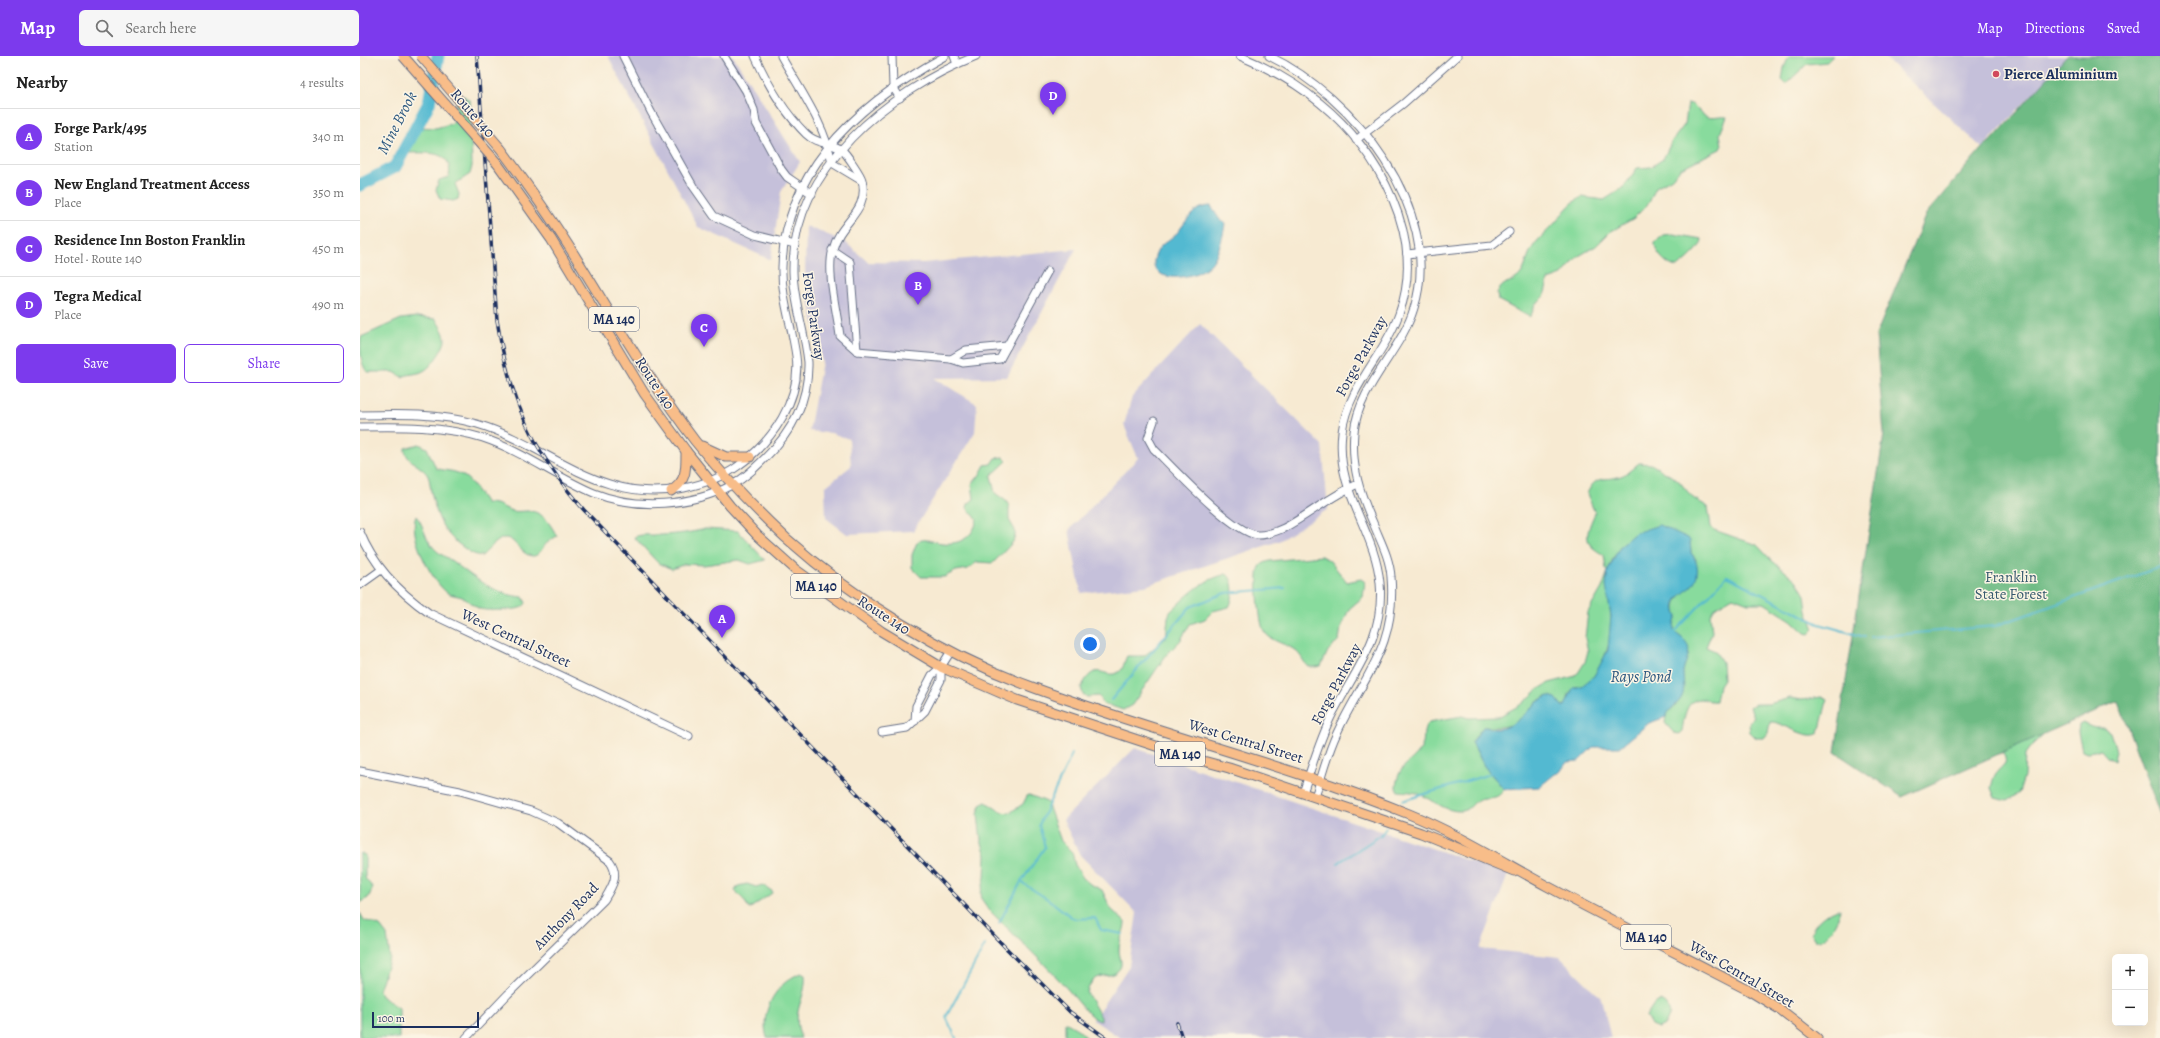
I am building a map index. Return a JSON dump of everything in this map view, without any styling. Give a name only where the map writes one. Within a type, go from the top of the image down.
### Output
[{"type":"main road","name":"Route 140","points":[[403,56],[497,163],[546,232],[644,393],[686,452],[717,491],[757,535],[816,586],[881,631],[942,668]]},
{"type":"main road","name":"Route 140","points":[[421,56],[501,149],[538,198],[655,385],[697,443],[732,484],[789,540],[840,582],[883,612],[951,651]]},
{"type":"main road","points":[[697,443],[726,457],[750,457]]},
{"type":"main road","points":[[671,490],[680,484],[684,478],[686,452]]},
{"type":"main road","name":"West Central Street","points":[[951,651],[1029,686],[1321,780],[1443,829],[1748,990],[1781,1010],[1817,1038]]},
{"type":"main road","name":"West Central Street","points":[[942,668],[1017,700],[1428,835],[1543,883]]},
{"type":"street","points":[[623,56],[651,112],[707,208],[714,216],[755,235],[795,245]]},
{"type":"street","points":[[724,56],[746,91],[754,110],[756,123],[781,169],[802,188],[812,194]]},
{"type":"street","points":[[755,56],[774,92],[793,120],[807,135],[818,143],[841,150],[863,181],[864,196],[862,204],[838,235],[832,250],[831,269],[840,336],[857,350],[951,359],[963,363],[1000,359],[1048,271]]},
{"type":"street","points":[[781,56],[818,120],[829,146],[832,163],[863,181]]},
{"type":"street","points":[[892,56],[893,87],[900,98]]},
{"type":"street","name":"Forge Parkway","points":[[360,415],[426,415],[471,423],[503,434],[591,478],[616,487],[641,492],[671,490],[710,481],[724,475],[750,457],[767,439],[782,418],[793,394],[796,382],[796,356],[782,291],[782,266],[784,243],[791,213],[808,176],[829,146],[858,114],[893,87],[946,56]]},
{"type":"street","points":[[954,56],[957,64]]},
{"type":"street","name":"Forge Parkway","points":[[360,427],[419,426],[483,438],[508,448],[594,493],[620,500],[645,503],[665,503],[693,498],[717,491],[732,484],[758,466],[784,436],[798,414],[806,388],[808,362],[793,273],[795,245],[801,220],[812,194],[841,150],[864,125],[928,78],[976,56]]},
{"type":"street","name":"Forge Parkway","points":[[1240,56],[1279,75],[1301,88],[1341,122],[1374,164],[1392,198],[1405,237],[1407,254],[1406,288],[1400,313],[1388,337],[1353,393],[1344,417],[1341,446],[1342,471],[1378,570],[1380,596],[1378,622],[1364,659],[1330,720],[1302,793]]},
{"type":"street","name":"Forge Parkway","points":[[1269,56],[1300,73],[1322,89],[1365,132],[1396,178],[1415,230],[1419,253],[1420,282],[1414,308],[1404,333],[1369,389],[1359,412],[1355,425],[1353,450],[1358,484],[1384,548],[1391,574],[1393,600],[1390,628],[1381,652],[1336,734],[1315,797]]},
{"type":"street","points":[[1356,140],[1404,103],[1457,56]]},
{"type":"street","points":[[1407,254],[1492,245],[1509,232]]},
{"type":"street","points":[[832,250],[850,262],[857,350]]},
{"type":"street","points":[[951,359],[966,350],[1007,346]]},
{"type":"street","points":[[1154,421],[1148,438],[1154,449],[1233,523],[1250,533],[1258,535],[1267,534],[1284,527],[1358,484]]},
{"type":"street","name":"West Central Street","points":[[360,532],[370,553],[381,570],[398,588],[429,613],[689,736]]},
{"type":"street","points":[[360,585],[381,570]]},
{"type":"street","points":[[882,732],[907,728],[925,711],[941,680],[942,668],[951,651]]},
{"type":"street","points":[[915,721],[916,706],[932,675],[942,668]]},
{"type":"street","name":"Anthony Road","points":[[360,771],[460,791],[531,811],[558,823],[610,861],[614,867],[613,886],[604,900],[508,994],[466,1038]]},
{"type":"shaded area","points":[[608,56],[733,56],[800,162],[781,192],[771,260],[698,227]]},
{"type":"shaded area","points":[[1883,56],[2068,56],[1982,148]]},
{"type":"shaded area","points":[[806,226],[845,242],[868,262],[923,263],[1076,249],[1007,377],[934,378],[977,404],[975,432],[913,531],[847,534],[826,518],[825,487],[851,466],[849,439],[831,433],[809,431],[822,362],[805,280]]},
{"type":"shaded area","points":[[1200,324],[1322,445],[1328,509],[1279,541],[1145,586],[1081,593],[1069,530],[1138,458],[1124,425],[1132,397]]},
{"type":"shaded area","points":[[1135,748],[1508,874],[1480,949],[1560,957],[1601,998],[1611,1038],[1121,1038],[1093,1020],[1129,966],[1137,913],[1080,855],[1063,820]]},
{"type":"green space","points":[[1789,56],[1833,56],[1827,62],[1807,64],[1786,84],[1782,80],[1784,68]]},
{"type":"green space","name":"Franklin State Forest","points":[[2067,56],[2160,56],[2160,815],[2118,701],[1902,797],[1835,752],[1884,434],[1876,335],[1926,214],[1982,148],[1994,138]]},
{"type":"green space","points":[[462,96],[470,101],[472,166],[470,174],[455,184],[459,194],[458,199],[453,201],[440,199],[436,190],[439,180],[449,177],[449,167],[446,160],[441,156],[434,154],[400,153],[418,127],[436,128],[453,123],[457,100]]},
{"type":"green space","points":[[1688,103],[1693,105],[1707,117],[1727,117],[1720,134],[1722,145],[1720,149],[1681,168],[1672,178],[1656,187],[1649,203],[1634,218],[1610,232],[1596,246],[1577,257],[1562,275],[1548,280],[1544,297],[1535,304],[1531,316],[1528,316],[1498,300],[1497,293],[1500,289],[1505,284],[1514,280],[1520,275],[1524,270],[1530,252],[1535,244],[1573,202],[1582,197],[1604,200],[1623,188],[1637,168],[1651,167],[1663,159],[1672,141],[1685,124]]},
{"type":"green space","points":[[1673,234],[1702,239],[1696,251],[1677,267],[1665,261],[1655,246],[1655,242],[1664,235]]},
{"type":"green space","points":[[417,317],[436,319],[445,337],[445,342],[438,356],[431,365],[422,372],[402,377],[394,372],[367,372],[362,360],[361,337],[401,319]]},
{"type":"green space","points":[[419,444],[427,448],[436,468],[462,475],[474,486],[486,503],[497,504],[512,511],[528,511],[538,513],[546,519],[557,536],[548,542],[538,554],[534,556],[524,552],[508,538],[503,538],[498,541],[482,556],[475,555],[467,550],[454,540],[444,528],[435,507],[426,472],[405,453],[405,448]]},
{"type":"green space","points":[[1003,457],[1007,461],[991,476],[995,493],[1006,501],[1009,506],[1009,520],[1015,530],[1013,542],[993,563],[977,562],[968,569],[956,571],[944,577],[921,577],[912,568],[912,555],[917,542],[926,540],[942,543],[955,543],[969,535],[973,531],[977,519],[967,508],[968,504],[974,499],[972,484],[979,476],[985,465],[991,464],[995,458]]},
{"type":"green space","points":[[1639,463],[1651,464],[1678,480],[1693,498],[1708,507],[1711,527],[1714,530],[1757,545],[1771,560],[1796,580],[1805,595],[1807,611],[1814,629],[1809,634],[1805,633],[1791,620],[1764,603],[1748,603],[1733,597],[1716,607],[1710,614],[1712,632],[1706,647],[1715,651],[1722,662],[1723,679],[1719,685],[1716,701],[1700,699],[1691,703],[1686,711],[1682,731],[1679,734],[1674,733],[1665,723],[1668,713],[1681,698],[1683,671],[1688,652],[1686,643],[1674,632],[1674,624],[1677,617],[1675,607],[1681,594],[1693,584],[1696,559],[1691,553],[1690,541],[1622,544],[1610,565],[1607,578],[1611,624],[1609,645],[1594,676],[1586,684],[1575,687],[1569,694],[1567,704],[1562,706],[1551,696],[1545,697],[1514,724],[1502,727],[1483,727],[1472,742],[1484,766],[1504,789],[1501,793],[1496,797],[1480,799],[1465,810],[1456,811],[1445,808],[1425,796],[1411,792],[1398,791],[1396,788],[1397,780],[1401,770],[1420,750],[1423,743],[1425,728],[1429,722],[1462,716],[1469,718],[1498,717],[1522,704],[1539,689],[1549,683],[1572,677],[1578,673],[1585,662],[1588,651],[1585,638],[1588,612],[1602,588],[1608,571],[1606,569],[1604,555],[1591,546],[1589,542],[1588,533],[1595,513],[1587,494],[1590,487],[1597,481],[1621,476]]},
{"type":"green space","points":[[416,516],[428,540],[439,553],[488,586],[514,596],[523,597],[526,603],[524,606],[514,609],[483,610],[477,608],[462,597],[447,592],[439,585],[422,555],[415,534],[414,524]]},
{"type":"green space","points":[[705,529],[738,531],[765,560],[750,564],[739,560],[704,565],[685,564],[672,569],[658,563],[634,537],[641,535],[684,533]]},
{"type":"green space","points":[[1321,556],[1329,560],[1347,582],[1361,579],[1365,582],[1363,597],[1349,609],[1341,628],[1339,640],[1328,651],[1321,666],[1311,667],[1306,664],[1297,652],[1275,641],[1264,631],[1259,609],[1258,579],[1260,567],[1266,562]]},
{"type":"green space","points":[[1226,574],[1231,580],[1233,589],[1229,607],[1213,611],[1205,619],[1190,624],[1180,641],[1167,654],[1132,705],[1123,710],[1102,703],[1102,700],[1098,696],[1087,697],[1083,694],[1081,688],[1091,674],[1100,672],[1114,674],[1119,672],[1123,667],[1127,656],[1144,656],[1166,638],[1168,617],[1170,612],[1202,584]]},
{"type":"green space","points":[[1821,697],[1826,698],[1827,701],[1819,733],[1814,735],[1803,734],[1773,722],[1770,722],[1768,733],[1764,738],[1756,738],[1750,732],[1749,723],[1754,717],[1750,707],[1755,704],[1769,704],[1790,698],[1802,700]]},
{"type":"green space","points":[[2083,723],[2095,728],[2104,728],[2110,732],[2116,751],[2114,760],[2107,757],[2101,750],[2087,752],[2082,750],[2078,732],[2079,725]]},
{"type":"green space","points":[[2049,729],[2031,746],[2025,754],[2024,777],[2019,793],[2007,801],[1995,798],[1991,788],[1995,775],[2005,762],[2004,755],[2001,750]]},
{"type":"green space","points":[[1029,795],[1047,802],[1061,841],[1072,852],[1075,865],[1083,878],[1090,884],[1102,890],[1111,909],[1125,922],[1119,946],[1120,968],[1112,974],[1098,977],[1094,980],[1087,993],[1101,1017],[1101,1021],[1097,1020],[1087,1012],[1056,976],[990,911],[982,900],[981,893],[985,877],[986,855],[981,840],[978,815],[980,805],[986,802],[1001,812],[1009,813],[1023,804]]},
{"type":"green space","points":[[360,853],[365,855],[365,878],[373,888],[368,898],[360,903]]},
{"type":"green space","points":[[747,884],[756,887],[762,885],[772,891],[772,893],[749,909],[744,900],[735,891],[738,886]]},
{"type":"green space","points":[[1841,909],[1838,919],[1832,929],[1824,938],[1815,940],[1811,934],[1815,925],[1825,915]]},
{"type":"green space","points":[[360,913],[364,920],[380,926],[387,935],[390,958],[379,990],[381,996],[399,1008],[399,1038],[360,1038]]},
{"type":"green space","points":[[801,973],[805,975],[805,984],[797,1019],[801,1038],[767,1038],[765,1028],[766,1018],[772,999],[784,983]]},
{"type":"green space","points":[[1660,1001],[1667,1005],[1670,1014],[1665,1025],[1658,1028],[1651,1025],[1646,1016],[1654,1004]]},
{"type":"green space","points":[[1065,1022],[1079,1030],[1087,1038],[1065,1038]]},
{"type":"water","points":[[1211,206],[1220,220],[1225,223],[1221,243],[1213,261],[1206,268],[1196,274],[1184,277],[1163,275],[1156,270],[1154,263],[1157,252],[1161,246],[1177,233],[1191,215],[1199,209]]},
{"type":"water","name":"Rays Pond","points":[[1659,525],[1688,538],[1690,541],[1691,553],[1697,564],[1697,576],[1693,584],[1676,601],[1675,605],[1677,617],[1674,624],[1674,631],[1686,642],[1689,650],[1683,672],[1684,687],[1682,697],[1666,717],[1649,723],[1620,747],[1593,747],[1579,761],[1567,762],[1560,772],[1555,774],[1539,787],[1504,789],[1484,766],[1472,742],[1483,727],[1496,729],[1505,728],[1512,725],[1535,704],[1548,696],[1556,698],[1562,706],[1565,706],[1573,688],[1582,686],[1594,676],[1608,650],[1611,616],[1606,586],[1608,571],[1622,544],[1635,533]]},
{"type":"waterway","name":"Mine Brook","points":[[360,185],[395,167],[429,103],[438,56]]},
{"type":"waterway","points":[[1871,637],[1995,626],[2160,567]]},
{"type":"waterway","points":[[1673,634],[1727,576],[1819,624],[1865,637]]},
{"type":"waterway","points":[[1111,700],[1190,607],[1225,593],[1285,588]]},
{"type":"waterway","points":[[999,923],[1021,882],[1045,847],[1039,825],[1072,754]]},
{"type":"waterway","points":[[1402,801],[1487,775],[1492,772]]},
{"type":"waterway","points":[[1338,863],[1381,835],[1386,828]]},
{"type":"waterway","points":[[1021,882],[1049,900],[1074,919],[1095,918],[1101,930],[1123,934]]},
{"type":"waterway","points":[[956,1038],[946,1017],[985,945]]},
{"type":"railway","points":[[477,56],[497,320],[508,374],[516,399],[537,445],[550,466],[584,510],[1005,947],[1070,1012],[1106,1038]]},
{"type":"railway","points":[[1177,1023],[1182,1038]]},
{"type":"place","name":"Pierce Aluminium","points":[[1996,74]]},
{"type":"place","name":"Tegra Medical","points":[[1053,115]]},
{"type":"place","name":"New England Treatment Access","points":[[918,305]]},
{"type":"place","name":"Residence Inn Boston Franklin","points":[[704,347]]},
{"type":"place","name":"Forge Park/495","points":[[722,638]]}]
